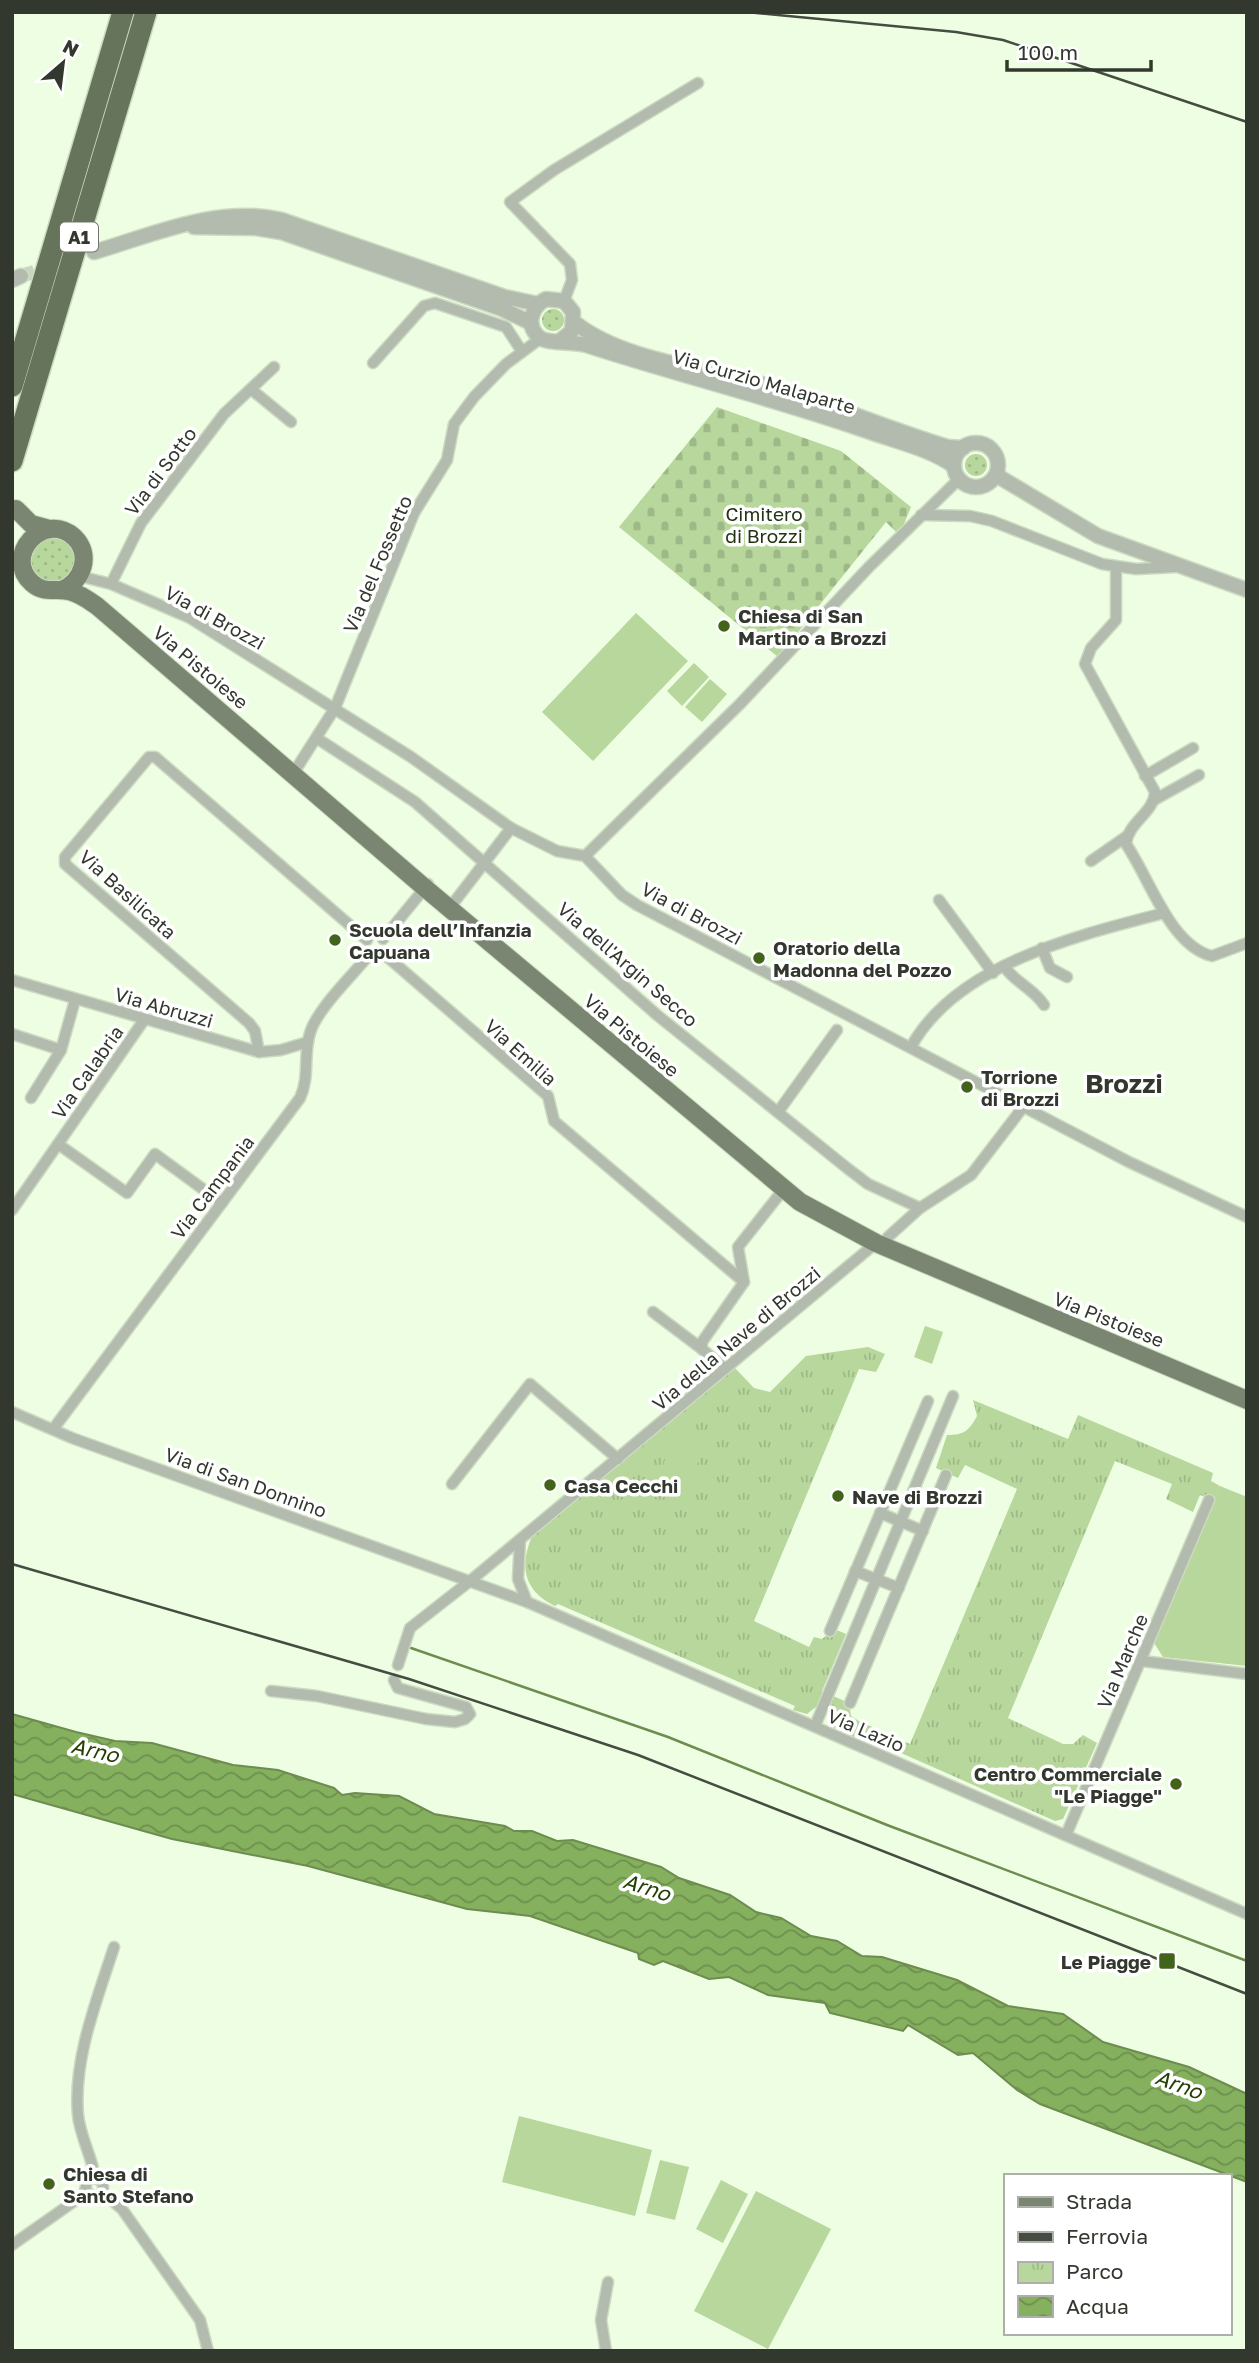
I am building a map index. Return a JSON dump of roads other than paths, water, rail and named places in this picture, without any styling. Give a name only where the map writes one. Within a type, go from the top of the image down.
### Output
[{"type":"highway","name":"A1","points":[[12,386],[123,12]]},
{"type":"highway","name":"A1","points":[[12,461],[146,12]]},
{"type":"main road","name":"Via Pistoiese","points":[[19,547],[16,509],[31,524],[60,530],[73,537],[82,549],[82,570],[95,595],[299,766],[428,885],[455,901],[789,1182],[828,1209],[882,1240],[1247,1399]]},
{"type":"main road","points":[[27,578],[19,547],[38,533],[50,529]]},
{"type":"main road","points":[[62,590],[82,570]]},
{"type":"main road","name":"Via Pistoiese","points":[[27,578],[42,590],[75,593],[97,606],[428,885],[783,1190],[824,1217],[1247,1391]]},
{"type":"street","points":[[564,301],[572,280],[570,264],[510,202],[554,170],[698,83]]},
{"type":"street","points":[[93,252],[233,215],[271,218],[505,297],[538,304],[551,299],[564,301],[571,308],[575,322],[569,335],[561,340]]},
{"type":"street","points":[[182,227],[256,228],[281,232],[492,305],[531,323],[541,338]]},
{"type":"street","points":[[373,363],[424,306],[435,303],[506,327],[520,350]]},
{"type":"street","points":[[531,323],[538,304]]},
{"type":"street","name":"Via Curzio Malaparte","points":[[541,338],[561,340],[812,412],[938,456],[969,486],[979,486],[996,475],[998,459],[990,447],[976,443],[963,448],[948,447],[761,384],[621,346],[592,334],[575,322]]},
{"type":"street","name":"Via del Fossetto","points":[[299,766],[335,708],[414,513],[447,460],[454,424],[474,397],[520,350],[541,338]]},
{"type":"street","name":"Via di Sotto","points":[[111,584],[118,565],[141,523],[224,414],[253,390],[274,366]]},
{"type":"street","points":[[253,390],[291,422]]},
{"type":"street","points":[[585,856],[766,677],[921,515],[957,472],[963,448]]},
{"type":"street","points":[[996,475],[1098,536],[1247,590]]},
{"type":"street","points":[[921,515],[970,516],[992,521],[1083,558],[1116,566],[1181,566]]},
{"type":"street","name":"Via Pistoiese","points":[[12,562],[27,578]]},
{"type":"street","points":[[1116,566],[1116,620],[1091,648],[1085,664],[1086,671],[1110,705],[1155,792],[1154,800]]},
{"type":"street","name":"Via di Brozzi","points":[[82,570],[190,618],[411,757],[511,828],[557,851],[585,856],[629,900],[842,1023],[911,1047],[1129,1161],[1247,1217]]},
{"type":"street","name":"Via dell'Argin Secco","points":[[318,739],[415,802],[486,861],[657,1015],[868,1184],[920,1208]]},
{"type":"street","points":[[1145,775],[1193,748]]},
{"type":"street","name":"Via Basilicata","points":[[259,1052],[255,1031],[249,1023],[65,864],[65,857],[152,756],[367,940]]},
{"type":"street","points":[[1091,860],[1127,836],[1154,800],[1199,775]]},
{"type":"street","points":[[455,901],[511,828]]},
{"type":"street","points":[[1127,836],[1126,844],[1164,913],[1190,946],[1202,954],[1212,956],[1245,948]]},
{"type":"street","points":[[383,939],[428,885]]},
{"type":"street","points":[[939,900],[993,973]]},
{"type":"street","points":[[911,1047],[930,1017],[1004,966],[1042,948],[1164,913]]},
{"type":"street","points":[[377,936],[383,939],[387,945],[384,954],[378,958],[369,956],[365,950],[367,940],[377,936]]},
{"type":"street","points":[[1042,948],[1050,968],[1067,977]]},
{"type":"street","name":"Via Emilia","points":[[384,954],[548,1096],[554,1121],[744,1282]]},
{"type":"street","name":"Via Campania","points":[[54,1428],[300,1098],[306,1081],[308,1042],[318,1018],[369,956]]},
{"type":"street","points":[[1004,966],[1010,974],[1035,992],[1044,1005]]},
{"type":"street","name":"Via Abruzzi","points":[[12,980],[259,1052],[281,1050],[308,1042]]},
{"type":"street","points":[[31,1098],[61,1050],[75,1000]]},
{"type":"street","name":"Via Calabria","points":[[12,1210],[144,1020]]},
{"type":"street","points":[[778,1112],[842,1023]]},
{"type":"street","points":[[12,1034],[61,1050]]},
{"type":"street","name":"Via della Nave di Brozzi","points":[[398,1665],[408,1633],[415,1623],[471,1581],[920,1208],[971,1175],[1024,1106]]},
{"type":"street","name":"Via Calabria","points":[[58,1144],[127,1194],[155,1154],[222,1203]]},
{"type":"street","points":[[702,1349],[704,1335],[744,1282],[738,1247],[783,1190]]},
{"type":"street","points":[[653,1312],[724,1369]]},
{"type":"street","points":[[452,1484],[530,1384],[618,1459]]},
{"type":"street","points":[[815,1726],[953,1396]]},
{"type":"street","points":[[830,1632],[928,1401]]},
{"type":"street","name":"Via di San Donnino","points":[[12,1412],[72,1438],[471,1581]]},
{"type":"street","points":[[904,1457],[925,1466]]},
{"type":"street","points":[[850,1703],[946,1475]]},
{"type":"street","name":"Via Marche","points":[[1066,1835],[1209,1500]]},
{"type":"street","points":[[880,1513],[923,1531]]},
{"type":"street","points":[[520,1540],[518,1579],[527,1602]]},
{"type":"street","points":[[855,1571],[899,1588]]},
{"type":"street","name":"Via Lazio","points":[[471,1581],[527,1602],[1247,1914]]},
{"type":"street","points":[[854,1633],[876,1643]]},
{"type":"street","points":[[1142,1661],[1247,1674]]},
{"type":"street","points":[[271,1691],[317,1696],[426,1719],[455,1722],[470,1714],[466,1707],[394,1683]]},
{"type":"street","points":[[114,1947],[93,2014],[80,2070],[78,2117],[95,2178],[103,2183],[103,2193],[122,2209],[200,2320],[208,2351]]},
{"type":"street","points":[[86,2193],[85,2183],[95,2178]]},
{"type":"street","points":[[86,2193],[95,2197],[103,2193]]},
{"type":"street","points":[[12,2245],[86,2193]]},
{"type":"street","points":[[606,2351],[600,2320],[608,2281]]},
{"type":"water","name":"Arno","points":[[12,1714],[115,1741],[152,1743],[233,1765],[278,1770],[334,1788],[342,1795],[355,1793],[399,1796],[434,1814],[505,1826],[514,1831],[532,1831],[557,1841],[573,1840],[661,1867],[679,1878],[730,1895],[756,1912],[781,1918],[811,1936],[837,1941],[862,1956],[882,1957],[957,1980],[1008,2006],[1063,2014],[1103,2042],[1189,2067],[1247,2094],[1247,2182],[1040,2104],[1017,2090],[973,2053],[958,2055],[908,2025],[903,2031],[830,2013],[825,2003],[768,1995],[729,1977],[709,1979],[663,1961],[654,1965],[639,1959],[638,1953],[530,1916],[467,1909],[308,1866],[172,1839],[12,1794]]},
{"type":"waterway","points":[[411,1648],[668,1737],[887,1825],[1247,1961]]},
{"type":"tunnel","points":[[21,276],[53,266]]},
{"type":"railway","points":[[746,12],[956,32],[1003,40],[1247,122]]},
{"type":"railway","points":[[12,1564],[409,1679],[638,1755],[1247,1994]]},
{"type":"place","name":"Chiesa di San Martino a Brozzi","points":[[724,626]]},
{"type":"place","name":"Scuola dell’Infanzia Capuana","points":[[335,940]]},
{"type":"place","name":"Oratorio della Madonna del Pozzo","points":[[759,958]]},
{"type":"place","name":"Torrione di Brozzi","points":[[967,1087]]},
{"type":"place","name":"Casa Cecchi","points":[[550,1485]]},
{"type":"place","name":"Nave di Brozzi","points":[[838,1496]]},
{"type":"place","name":"Centro Commerciale \"Le Piagge\"","points":[[1176,1784]]},
{"type":"place","name":"Le Piagge","points":[[1167,1961]]},
{"type":"place","name":"Chiesa di Santo Stefano","points":[[49,2184]]},
{"type":"district","name":"Brozzi","points":[[1124,1083]]},
{"type":"park label","name":"Cimitero di Brozzi","points":[[764,524]]}]
